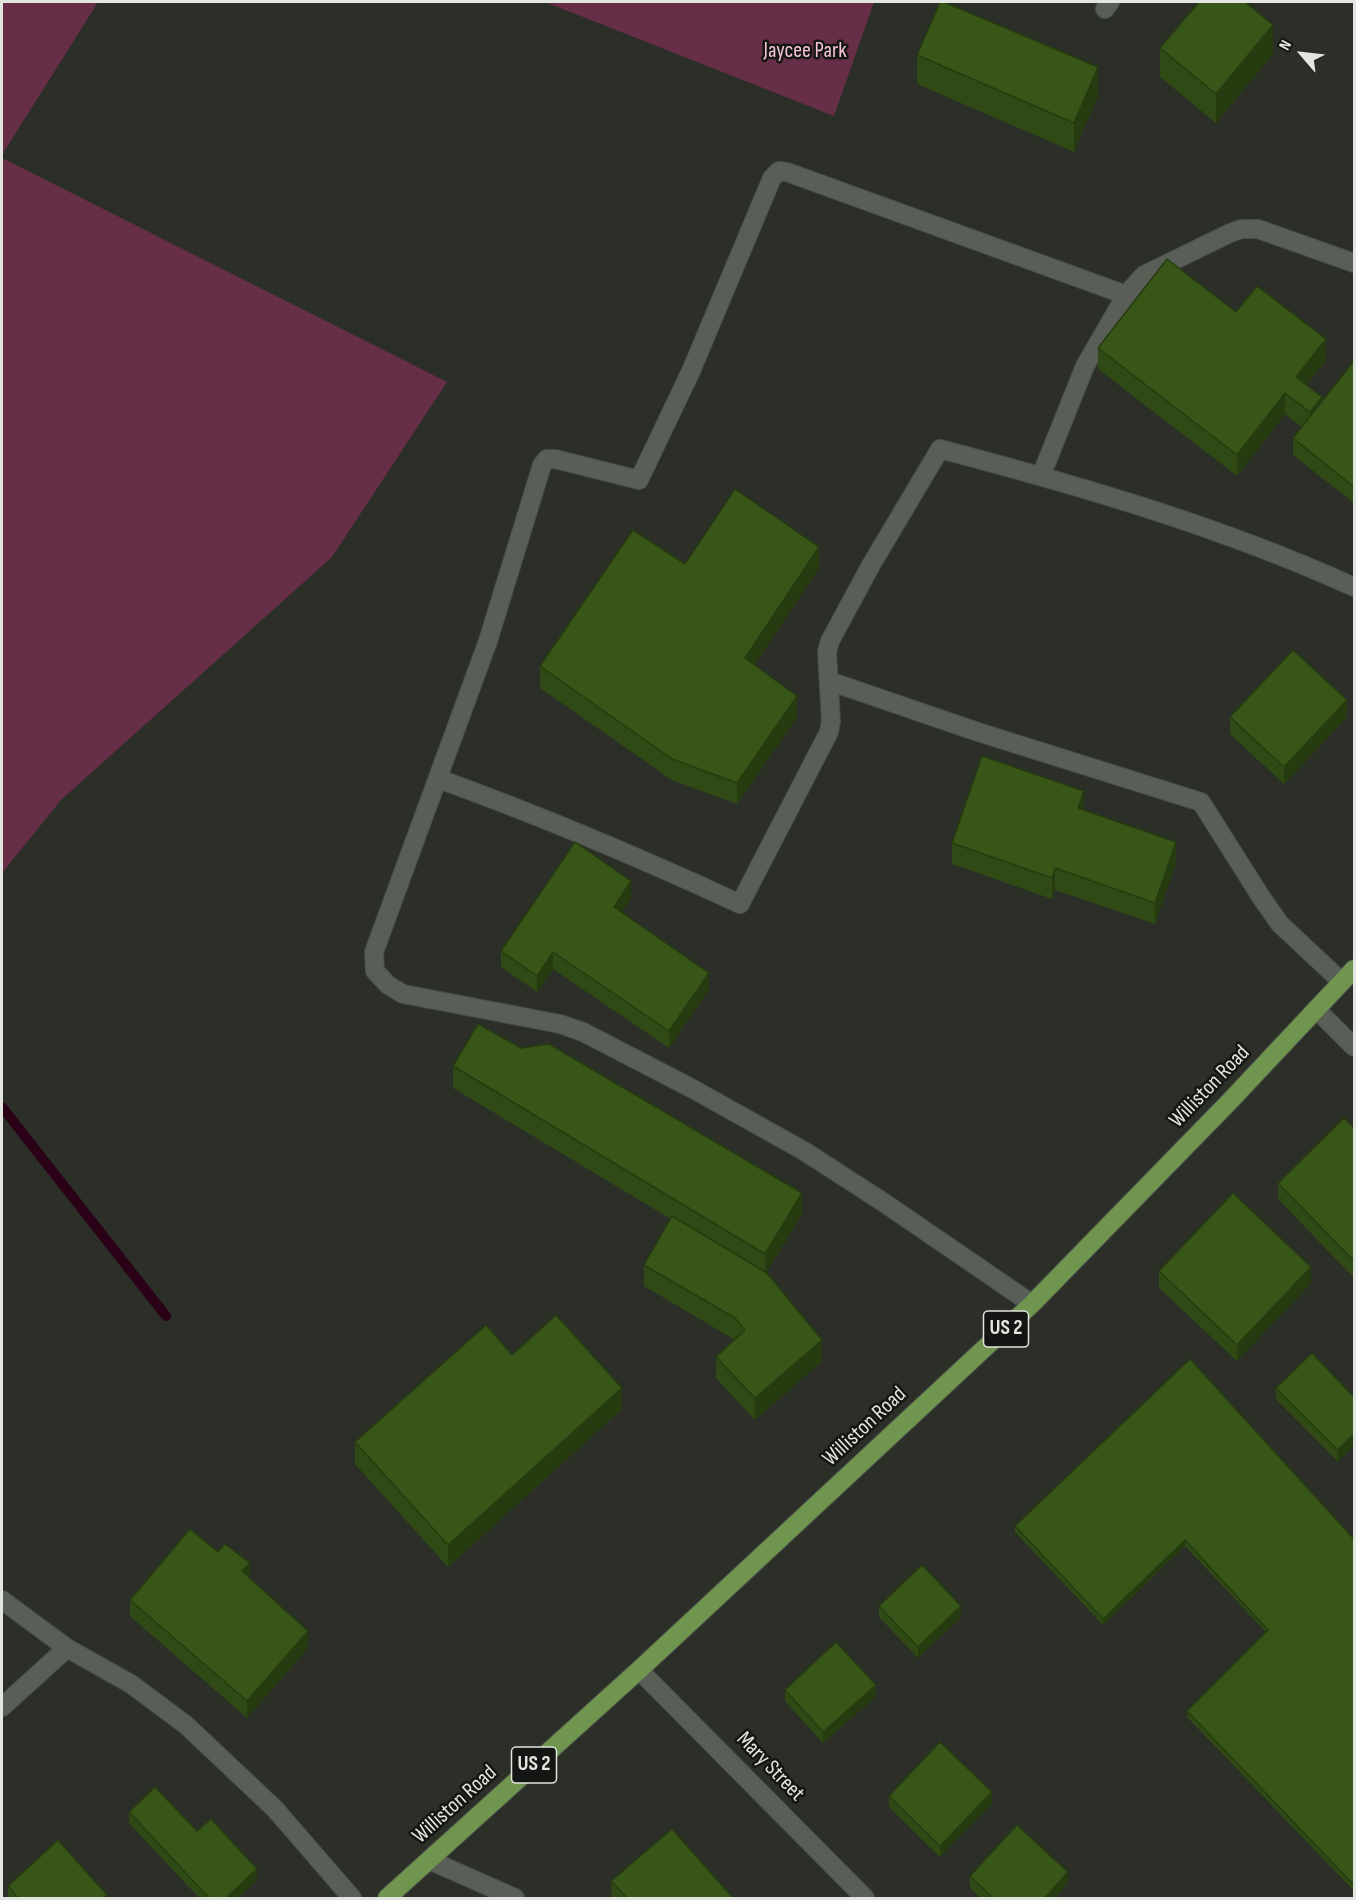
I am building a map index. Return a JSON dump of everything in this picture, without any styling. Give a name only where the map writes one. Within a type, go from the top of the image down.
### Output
[{"type":"main road","name":"Williston Road","points":[[387,1899],[639,1670],[1032,1304],[1216,1116],[1348,975]]},
{"type":"street","points":[[1032,1304],[804,1151],[693,1089],[583,1032],[560,1024],[533,1021],[403,994],[388,985],[375,971],[374,952],[488,641],[542,465],[547,459],[555,459],[639,480],[691,371],[772,178],[779,171],[1126,295]]},
{"type":"street","points":[[1041,476],[1084,366],[1126,295],[1144,275],[1228,234],[1241,230],[1258,229],[1354,263]]},
{"type":"street","points":[[439,779],[531,813],[646,860],[740,904],[829,732],[831,721],[827,652],[830,642],[871,565],[940,449],[1133,504],[1319,570],[1354,587]]},
{"type":"street","points":[[829,681],[978,732],[1201,802],[1280,924],[1348,975]]},
{"type":"street","points":[[1316,1009],[1354,1047]]},
{"type":"street","points":[[2,1600],[67,1648],[131,1684],[186,1725],[275,1809],[352,1899]]},
{"type":"street","points":[[2,1707],[67,1648]]},
{"type":"street","name":"Mary Street","points":[[639,1670],[865,1899]]},
{"type":"street","points":[[429,1860],[515,1899]]},
{"type":"green space","points":[[2,2],[98,2],[2,155]]},
{"type":"green space","name":"Jaycee Park","points":[[545,2],[874,2],[834,116]]},
{"type":"green space","points":[[2,158],[447,382],[332,557],[61,800],[2,873]]},
{"type":"building","points":[[940,2],[1098,67],[1074,123],[917,55]]},
{"type":"building","points":[[1199,2],[1245,2],[1273,25],[1216,94],[1160,48]]},
{"type":"building","points":[[1167,259],[1236,312],[1257,286],[1326,339],[1296,377],[1322,397],[1310,412],[1285,393],[1237,455],[1098,348]]},
{"type":"building","points":[[1354,361],[1354,487],[1293,438]]},
{"type":"building","points":[[735,489],[819,547],[745,658],[797,696],[737,783],[672,759],[540,666],[633,530],[685,564]]},
{"type":"building","points":[[1293,650],[1347,700],[1284,767],[1230,717]]},
{"type":"building","points":[[982,756],[1084,791],[1078,808],[1176,842],[1155,903],[1055,868],[1052,878],[952,843]]},
{"type":"building","points":[[575,842],[631,881],[614,907],[709,973],[669,1031],[553,952],[537,976],[501,951]]},
{"type":"building","points":[[478,1024],[521,1048],[549,1044],[802,1193],[765,1254],[453,1066]]},
{"type":"building","points":[[1344,1118],[1354,1128],[1354,1261],[1278,1183]]},
{"type":"building","points":[[1233,1193],[1311,1267],[1237,1345],[1159,1271]]},
{"type":"building","points":[[672,1216],[767,1273],[822,1340],[755,1398],[716,1357],[745,1330],[735,1318],[644,1265]]},
{"type":"building","points":[[556,1315],[622,1388],[448,1545],[355,1442],[486,1325],[512,1355]]},
{"type":"building","points":[[1312,1353],[1354,1397],[1354,1434],[1338,1450],[1276,1388]]},
{"type":"building","points":[[1190,1359],[1354,1539],[1354,1885],[1187,1711],[1268,1630],[1185,1540],[1103,1619],[1015,1526]]},
{"type":"building","points":[[190,1529],[218,1552],[225,1544],[250,1563],[242,1571],[308,1631],[247,1701],[130,1600]]},
{"type":"building","points":[[922,1565],[961,1606],[918,1647],[879,1606]]},
{"type":"building","points":[[836,1642],[876,1685],[823,1732],[785,1690]]},
{"type":"building","points":[[940,1742],[992,1792],[940,1846],[889,1796]]},
{"type":"building","points":[[155,1787],[197,1831],[211,1819],[257,1869],[225,1899],[210,1899],[129,1812]]},
{"type":"building","points":[[1017,1825],[1068,1872],[1044,1899],[994,1899],[970,1876]]},
{"type":"building","points":[[672,1829],[734,1899],[628,1899],[611,1881]]},
{"type":"building","points":[[58,1840],[107,1895],[103,1899],[19,1899],[8,1886]]},
{"type":"waterway","points":[[2,1107],[166,1316]]}]
